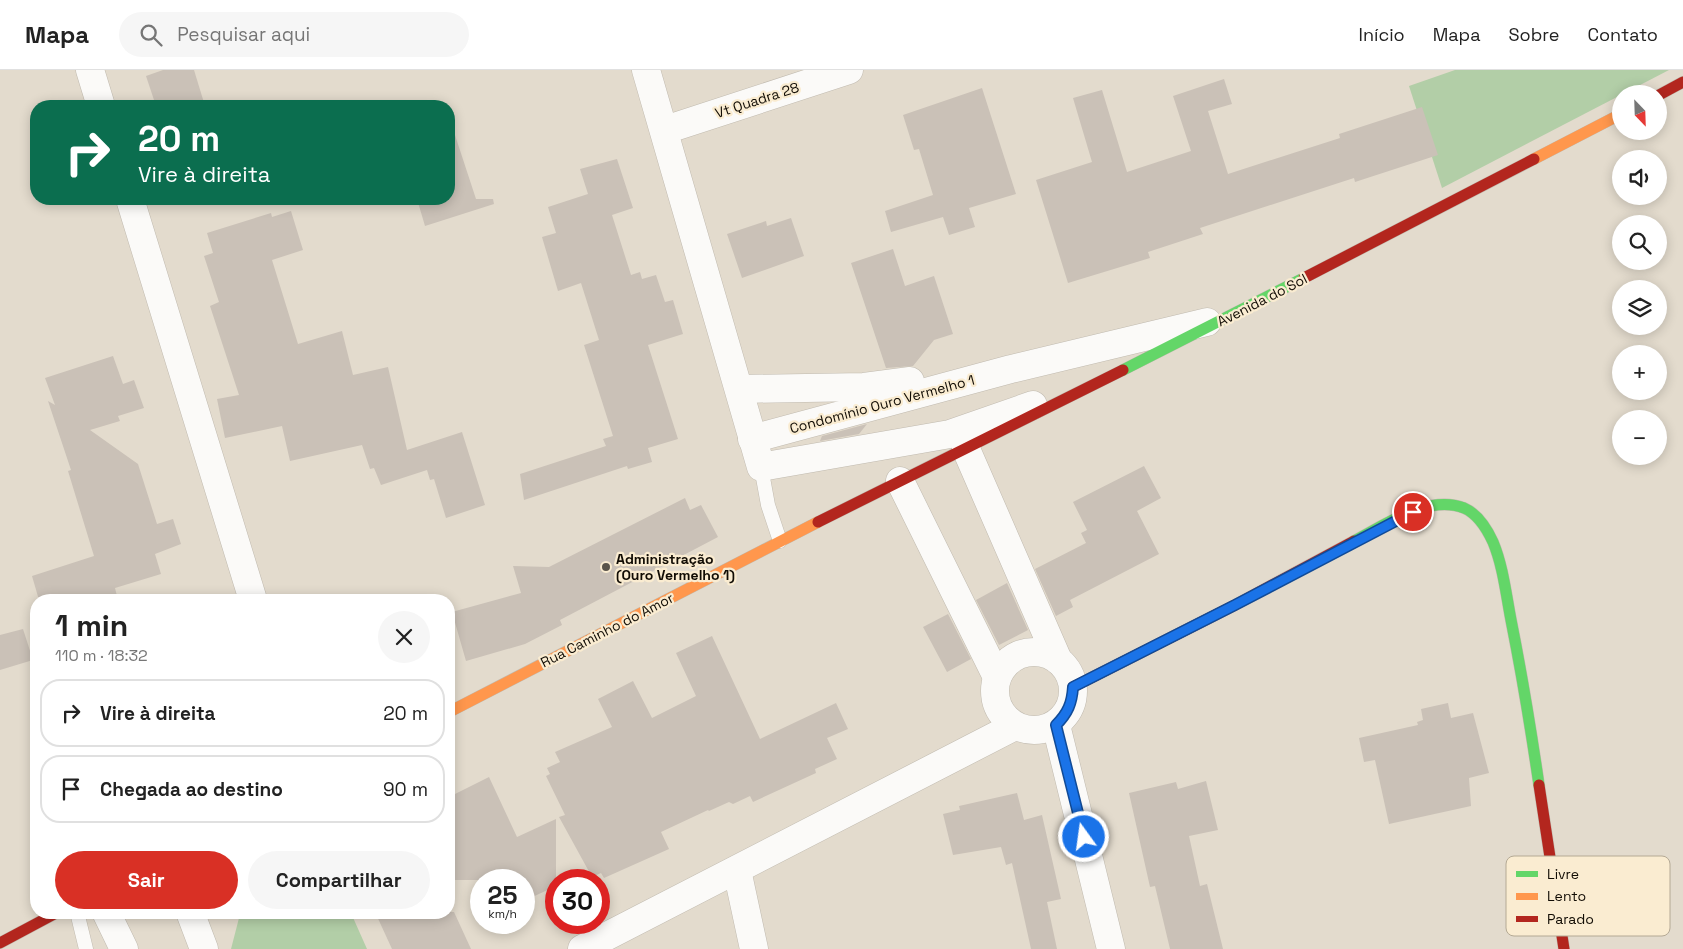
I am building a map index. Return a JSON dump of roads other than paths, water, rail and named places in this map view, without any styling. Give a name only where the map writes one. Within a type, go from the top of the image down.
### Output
[{"type":"street","points":[[90,70],[99,100]]},
{"type":"street","points":[[646,70],[665,130],[761,467],[950,434],[1101,382]]},
{"type":"street","name":"Vt Quadra 28","points":[[665,130],[849,70]]},
{"type":"street","points":[[1668,90],[1683,82]]},
{"type":"street","name":"Avenida do Sol","points":[[900,481],[1230,317],[1612,119]]},
{"type":"street","points":[[132,205],[252,594]]},
{"type":"street","name":"Condomínio Ouro Vermelho 1","points":[[752,439],[1011,369],[1230,317]]},
{"type":"street","name":"Condomínio Ouro Vermelho 1","points":[[740,389],[864,387],[1011,369]]},
{"type":"street","points":[[966,449],[1058,660],[1068,672],[1073,687],[1072,702],[1065,716],[1056,725],[1034,731],[1015,726],[1001,713],[994,695],[997,677],[1008,662],[1023,653],[1041,652],[1058,660]]},
{"type":"street","points":[[900,481],[997,677]]},
{"type":"street","name":"Rua Caminho do Amor","points":[[455,709],[900,481]]},
{"type":"street","points":[[1073,687],[1235,605],[1400,517],[1426,506],[1449,505],[1470,509],[1484,523],[1495,542],[1500,563],[1526,691],[1550,856]]},
{"type":"street","points":[[1056,725],[1111,949]]},
{"type":"street","points":[[582,949],[1015,726]]},
{"type":"street","points":[[737,870],[754,949]]},
{"type":"street","points":[[0,943],[45,919]]},
{"type":"street","points":[[109,919],[124,949]]},
{"type":"street","points":[[191,919],[196,946]]},
{"type":"street","points":[[1562,936],[1564,949]]},
{"type":"lane","points":[[761,467],[768,505],[780,541]]},
{"type":"lane","points":[[79,919],[86,949]]},
{"type":"place","name":"Administração (Ouro Vermelho 1)","points":[[606,567]]}]
